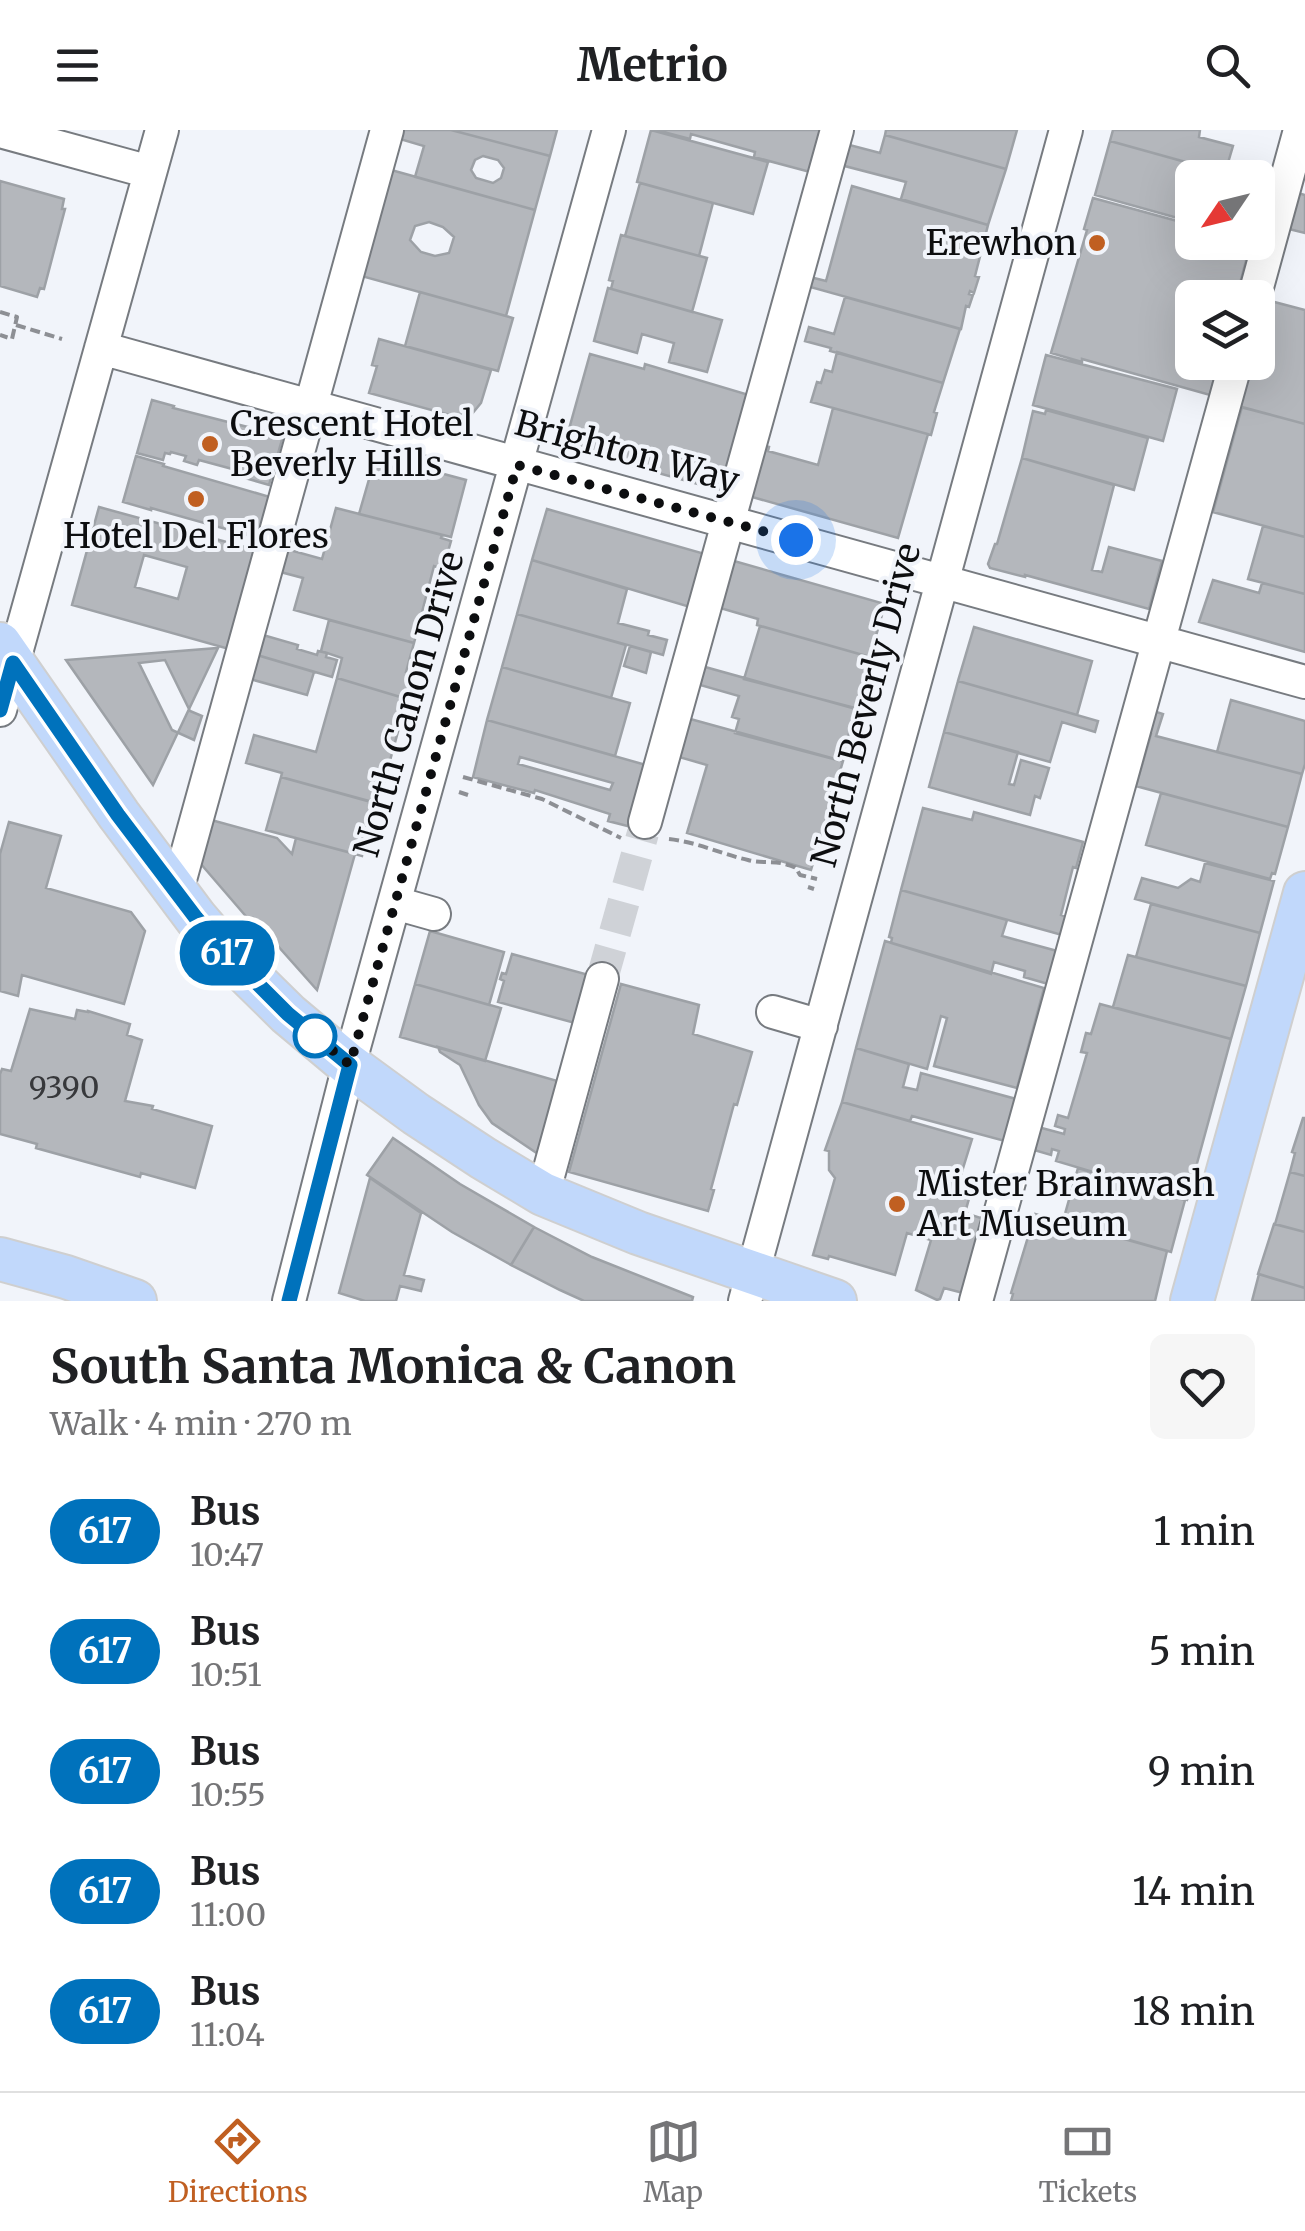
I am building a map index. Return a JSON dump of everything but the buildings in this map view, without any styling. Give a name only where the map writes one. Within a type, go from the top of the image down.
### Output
[{"type":"main road","points":[[7,653],[176,894],[288,1014],[350,1065],[483,1158],[543,1194],[750,1287],[835,1301]]},
{"type":"main road","points":[[1192,1301],[1305,893]]},
{"type":"main road","points":[[1219,1301],[1305,999]]},
{"type":"main road","points":[[0,1258],[135,1301]]},
{"type":"street","points":[[0,710],[7,653],[101,348],[162,130]]},
{"type":"street","points":[[176,894],[386,130]]},
{"type":"street","name":"North Canon Drive","points":[[289,1301],[394,903],[609,130]]},
{"type":"street","points":[[644,832],[837,130]]},
{"type":"street","name":"North Beverly Drive","points":[[750,1287],[1066,130]]},
{"type":"street","points":[[1275,192],[1300,130]]},
{"type":"street","points":[[0,131],[150,172]]},
{"type":"street","name":"Brighton Way","points":[[101,348],[1305,682]]},
{"type":"street","points":[[976,1301],[1231,380]]},
{"type":"street","points":[[394,903],[434,914]]},
{"type":"street","points":[[543,1194],[602,978]]},
{"type":"street","points":[[773,1012],[821,1026]]},
{"type":"path","points":[[0,312],[18,316],[12,339],[0,335]]},
{"type":"path","points":[[16,325],[62,339]]},
{"type":"path","points":[[463,777],[754,862],[778,862],[796,868],[800,875],[818,879]]},
{"type":"path","points":[[458,792],[468,796]]},
{"type":"tunnel","points":[[602,979],[643,833]]},
{"type":"bus line","name":"617","points":[[0,710],[13,663],[118,815],[196,918],[288,1014],[350,1065],[289,1301]]},
{"type":"place","name":"Erewhon","points":[[1097,243]]},
{"type":"place","name":"Crescent Hotel Beverly Hills","points":[[210,444]]},
{"type":"place","name":"Hotel Del Flores","points":[[196,499]]},
{"type":"place","name":"Mister Brainwash Art Museum","points":[[897,1204]]},
{"type":"route","points":[[315,1036],[310,1032],[350,1065],[517,465],[796,540]]}]
